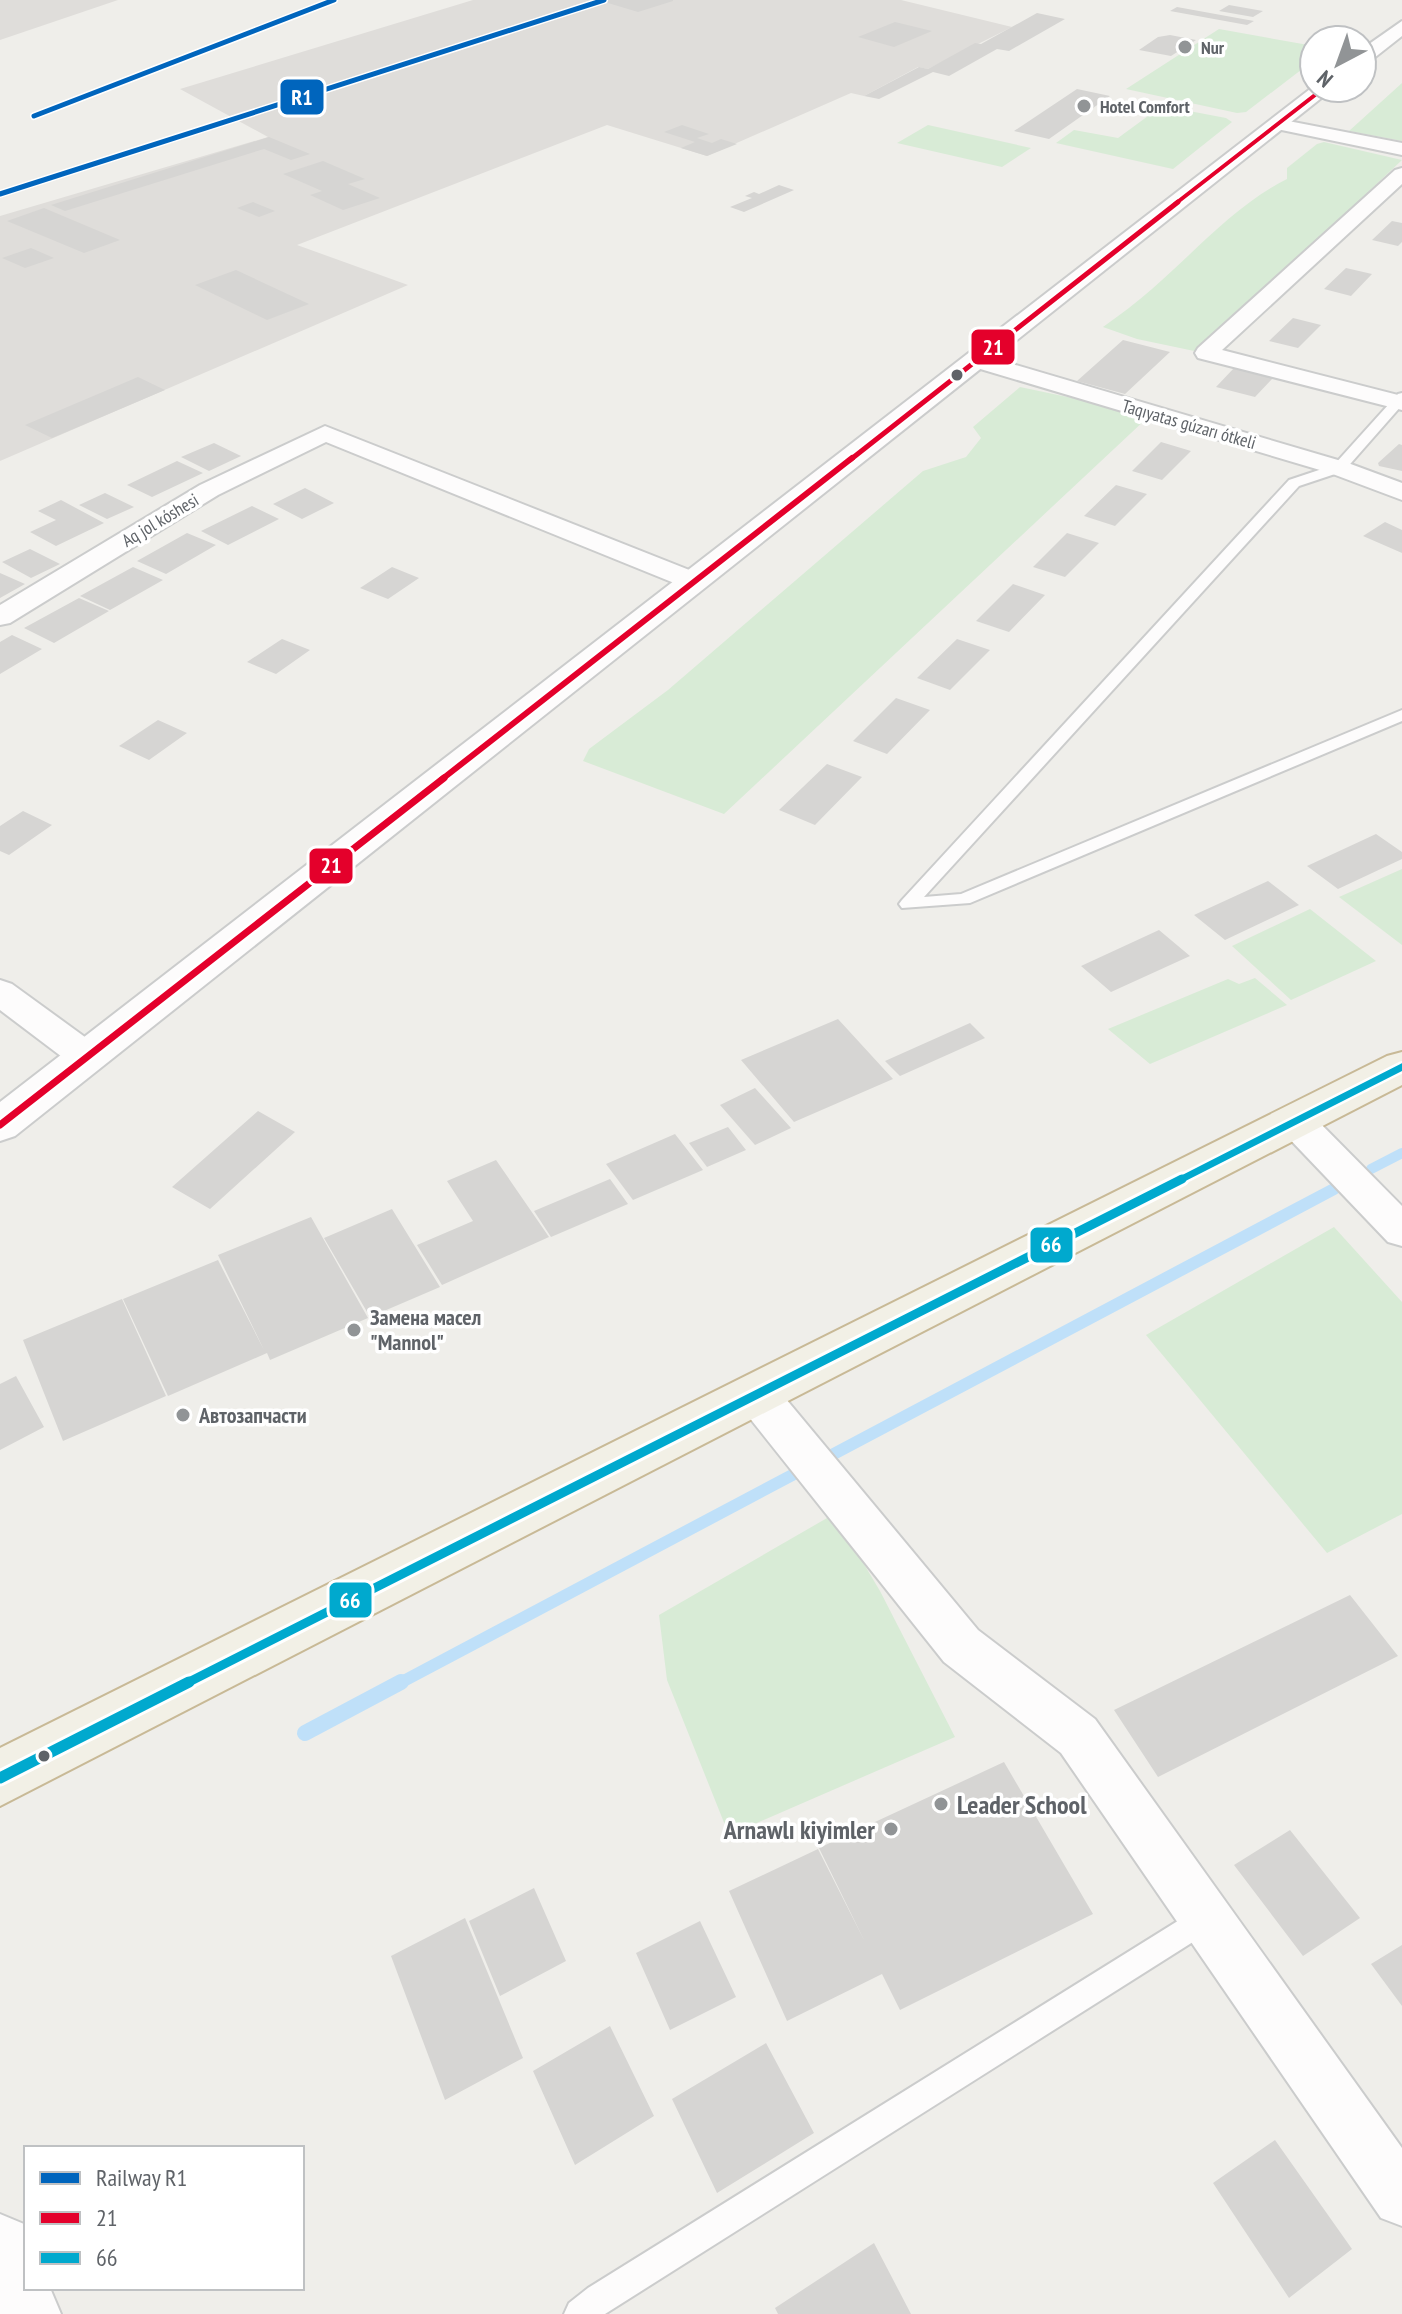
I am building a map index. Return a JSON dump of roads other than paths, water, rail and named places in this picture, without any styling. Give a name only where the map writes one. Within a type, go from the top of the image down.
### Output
[{"type":"highway","points":[[0,1778],[1402,1067]]},
{"type":"street","points":[[1378,46],[1402,27]]},
{"type":"street","points":[[0,1125],[1304,104]]},
{"type":"street","points":[[1278,124],[1402,149]]},
{"type":"street","points":[[1400,401],[1206,353],[1402,174]]},
{"type":"street","name":"Taqıyatas gúzarı ótkeli","points":[[975,360],[1339,468],[1402,492]]},
{"type":"street","name":"Aq jol kóshesi","points":[[0,617],[209,490],[325,433],[693,581]]},
{"type":"street","points":[[0,992],[87,1057]]},
{"type":"street","points":[[1295,1121],[1402,1231]]},
{"type":"street","points":[[756,1394],[961,1646],[1078,1736],[1402,2197]]},
{"type":"street","points":[[0,2248],[26,2314]]},
{"type":"lane","points":[[1400,401],[1339,468],[1294,483],[908,904],[964,899],[1402,715]]},
{"type":"lane","points":[[580,2314],[599,2299],[1205,1918]]},
{"type":"waterway","points":[[1371,1169],[1402,1153]]},
{"type":"waterway","points":[[828,1457],[1334,1189]]},
{"type":"waterway","points":[[398,1684],[798,1472]]},
{"type":"waterway","points":[[305,1733],[401,1682]]},
{"type":"rail line","name":"R1","points":[[34,116],[334,0]]},
{"type":"rail line","name":"R1","points":[[0,194],[604,0]]},
{"type":"place","name":"Nur","points":[[1185,47]]},
{"type":"place","name":"Hotel Comfort","points":[[1084,106]]},
{"type":"place","name":"Замена масел \"Mannol\"","points":[[354,1330]]},
{"type":"place","name":"Автозапчасти","points":[[183,1415]]},
{"type":"place","name":"Leader School","points":[[941,1804]]},
{"type":"place","name":"Arnawlı kiyimler","points":[[891,1829]]}]
